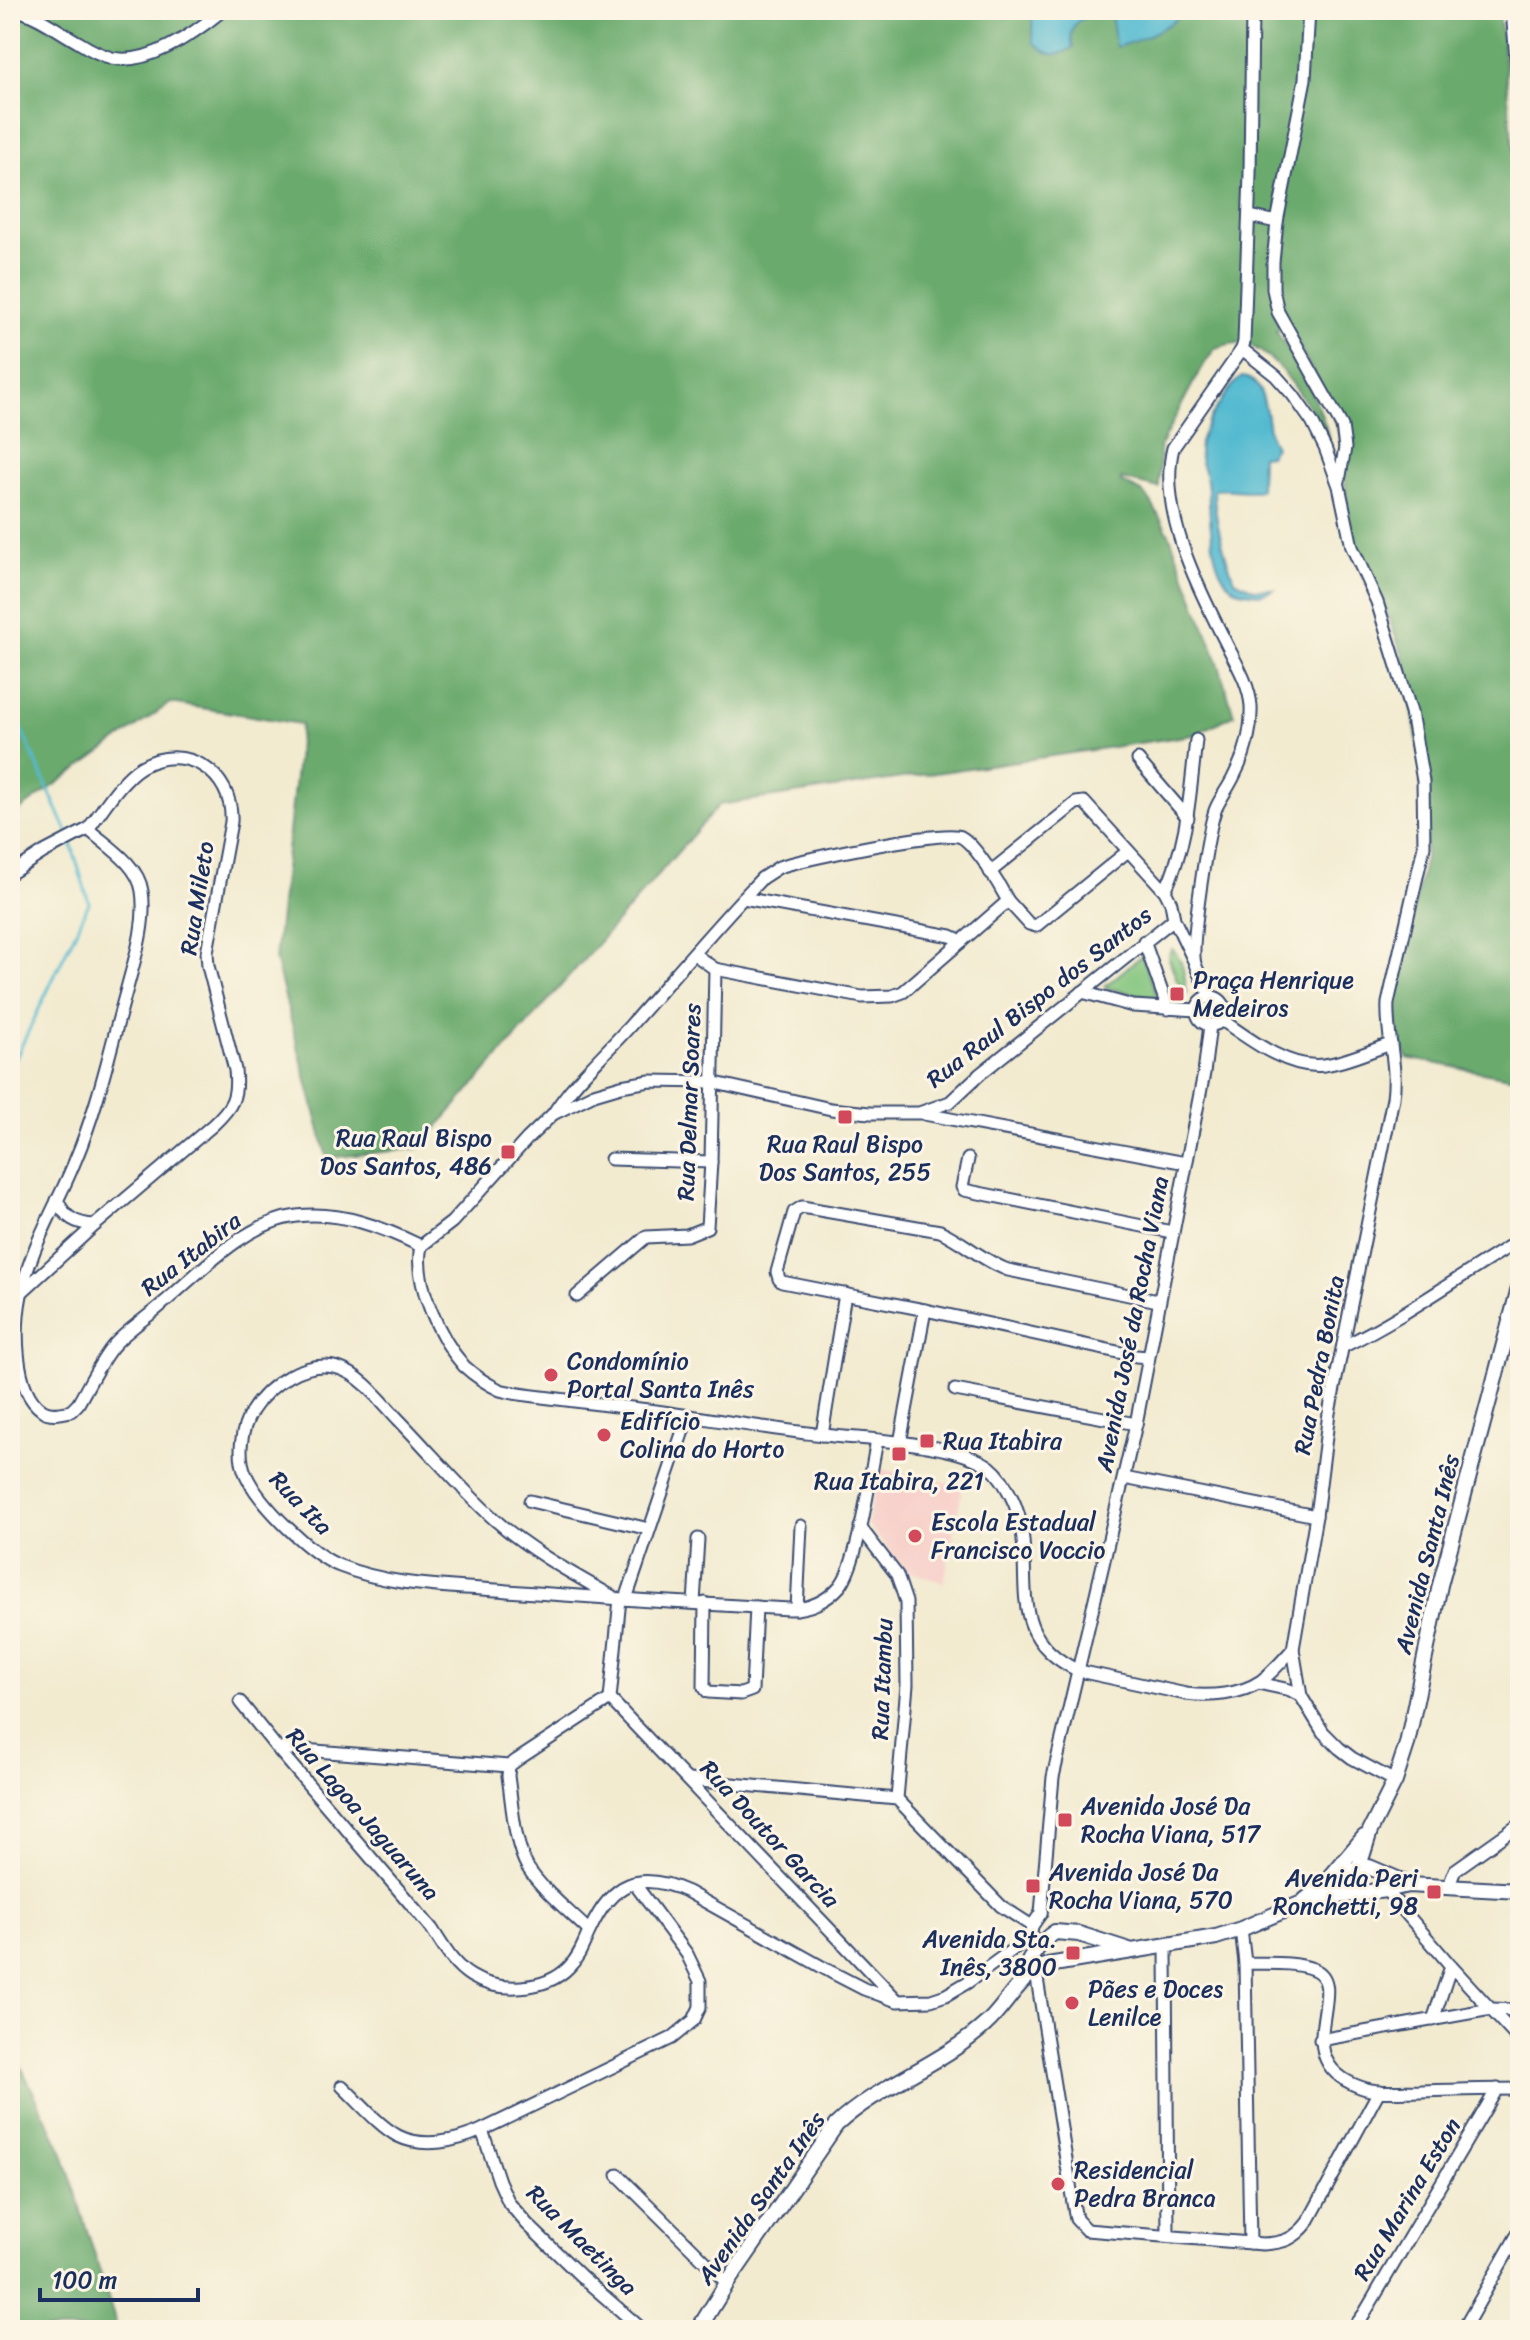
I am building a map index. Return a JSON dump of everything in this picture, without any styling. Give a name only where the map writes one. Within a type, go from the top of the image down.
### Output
[{"type":"main road","name":"Avenida Santa Inês","points":[[1354,1872],[1395,1781],[1411,1727],[1440,1585],[1520,1284]]},
{"type":"main road","name":"Avenida Santa Inês","points":[[1326,1892],[1350,1853],[1370,1831]]},
{"type":"main road","points":[[1350,1853],[1354,1872],[1386,1890]]},
{"type":"main road","points":[[1034,1963],[1048,1965],[1216,1937],[1302,1903],[1326,1892],[1354,1872],[1369,1867],[1408,1885]]},
{"type":"main road","points":[[1326,1892],[1386,1890],[1408,1885],[1520,1891]]},
{"type":"main road","name":"Avenida Santa Inês","points":[[698,2330],[836,2125],[853,2108],[975,2034],[1020,1986],[1024,1971],[1034,1963],[1041,1941],[1059,1932]]},
{"type":"main road","points":[[1059,1932],[1079,1934],[1130,1950]]},
{"type":"main road","points":[[1059,1932],[1068,1938],[1069,1955],[1065,1962]]},
{"type":"street","points":[[18,10],[40,18],[101,55],[125,59],[153,53],[180,41],[223,10]]},
{"type":"street","points":[[1194,962],[1212,824],[1245,749],[1251,704],[1245,682],[1184,550],[1174,514],[1171,461],[1173,448],[1242,349],[1246,330],[1252,10]]},
{"type":"street","points":[[1309,10],[1305,79],[1277,222],[1273,289],[1278,312],[1342,426],[1345,448],[1340,490]]},
{"type":"street","points":[[1513,10],[1520,110]]},
{"type":"street","points":[[1249,216],[1277,222]]},
{"type":"street","points":[[1242,349],[1276,376],[1312,422],[1340,490]]},
{"type":"street","name":"Rua Pedra Bonita","points":[[1301,1696],[1293,1649],[1316,1516],[1329,1413],[1393,1098],[1395,1072],[1388,1003],[1424,846],[1425,802],[1421,769],[1405,691],[1377,602],[1352,547],[1340,490]]},
{"type":"street","points":[[1165,891],[1178,865],[1188,818],[1196,740]]},
{"type":"street","name":"Rua Mileto","points":[[21,1293],[95,1225],[213,1125],[234,1100],[235,1070],[207,952],[227,850],[232,808],[229,794],[215,773],[204,765],[164,759],[133,773],[88,829]]},
{"type":"street","points":[[1138,760],[1188,818]]},
{"type":"street","points":[[990,872],[1076,803],[1084,802],[1165,891],[1174,919],[1211,997],[1224,1006],[1225,1014],[1216,1022]]},
{"type":"street","points":[[10,874],[88,829],[134,871],[143,894],[143,914],[132,970],[104,1076],[75,1161],[31,1259],[21,1293]]},
{"type":"street","points":[[553,1114],[587,1070],[769,871],[789,864],[950,835],[963,838],[1008,901],[1029,924],[1036,926],[1128,851]]},
{"type":"street","points":[[743,898],[951,936],[962,941]]},
{"type":"street","points":[[694,954],[715,969],[862,997],[892,996],[903,992],[1008,901]]},
{"type":"street","name":"Rua Raul Bispo dos Santos","points":[[421,1246],[452,1222],[553,1114],[594,1094],[621,1086],[650,1081],[711,1082],[831,1109],[870,1113],[919,1113],[950,1102],[980,1074],[1174,919]]},
{"type":"street","points":[[1144,941],[1168,1009]]},
{"type":"street","name":"Rua Delmar Soares","points":[[577,1296],[640,1240],[652,1236],[687,1235],[707,1227],[715,969]]},
{"type":"street","points":[[1082,992],[1133,1006],[1197,1010]]},
{"type":"street","points":[[1197,1010],[1202,1001],[1211,997]]},
{"type":"street","points":[[1197,1010],[1202,1022],[1216,1022],[1277,1055],[1313,1066],[1338,1062],[1391,1044]]},
{"type":"street","name":"Avenida José da Rocha Viana","points":[[1041,1913],[1053,1777],[1136,1424],[1158,1301],[1216,1022]]},
{"type":"street","points":[[919,1113],[1186,1163]]},
{"type":"street","points":[[611,1159],[711,1162]]},
{"type":"street","points":[[968,1159],[964,1190],[1172,1232]]},
{"type":"street","points":[[57,1200],[72,1220],[95,1225]]},
{"type":"street","points":[[1148,1357],[782,1282],[777,1272],[794,1212],[806,1208],[940,1231],[960,1241],[988,1262],[1008,1270],[1158,1301]]},
{"type":"street","name":"Rua Itabira","points":[[21,1293],[17,1350],[27,1390],[41,1410],[49,1413],[71,1411],[115,1344],[226,1250],[273,1221],[317,1215],[345,1218],[372,1225],[421,1246]]},
{"type":"street","points":[[1344,1346],[1437,1294],[1520,1240]]},
{"type":"street","points":[[421,1246],[418,1261],[421,1279],[447,1344],[484,1383],[508,1392],[900,1443],[970,1457],[989,1467],[1003,1479],[1021,1522],[1027,1618],[1052,1654],[1079,1671],[1204,1696],[1221,1695],[1258,1683],[1293,1649]]},
{"type":"street","points":[[822,1435],[845,1294]]},
{"type":"street","points":[[900,1443],[925,1310]]},
{"type":"street","name":"Rua Ita","points":[[620,1599],[534,1551],[512,1534],[471,1497],[378,1398],[354,1376],[341,1369],[314,1368],[290,1375],[264,1396],[250,1414],[241,1444],[242,1465],[252,1486],[301,1541],[333,1563],[353,1571],[427,1586],[620,1599],[797,1609],[825,1599],[840,1586],[852,1563],[877,1441]]},
{"type":"street","points":[[955,1390],[1136,1424]]},
{"type":"street","points":[[277,1748],[509,1766],[610,1699],[620,1599],[649,1529],[688,1416]]},
{"type":"street","points":[[1124,1478],[1316,1516]]},
{"type":"street","points":[[530,1501],[649,1529]]},
{"type":"street","points":[[797,1609],[801,1526]]},
{"type":"street","name":"Rua Itambu","points":[[860,1527],[897,1575],[906,1602],[907,1685],[897,1799]]},
{"type":"street","points":[[698,1539],[704,1687],[708,1692],[741,1694],[752,1690],[756,1607]]},
{"type":"street","points":[[1258,1683],[1290,1690],[1301,1696],[1323,1732],[1339,1748],[1395,1781]]},
{"type":"street","name":"Rua Doutor Garcia","points":[[610,1699],[897,2001]]},
{"type":"street","name":"Rua Lagoa Jaguaruna","points":[[240,1702],[432,1929],[450,1957],[470,1976],[488,1984],[511,1987],[550,1980],[566,1970],[580,1954],[589,1931],[608,1899],[634,1883]]},
{"type":"street","points":[[509,1766],[508,1776],[522,1855],[528,1868],[589,1931]]},
{"type":"street","points":[[689,1780],[897,1799],[1001,1906],[1031,1931],[1076,2219],[1086,2230],[1250,2243],[1279,2244],[1290,2240],[1308,2222],[1379,2091]]},
{"type":"street","points":[[1448,1888],[1455,1870],[1520,1824]]},
{"type":"street","points":[[634,1883],[657,1881],[688,1892],[831,1972],[897,2001],[931,2000],[946,1995],[1031,1931],[1041,1913],[1059,1932]]},
{"type":"street","points":[[342,2086],[398,2136],[416,2142],[440,2142],[482,2130],[672,2038],[694,2020],[700,2007],[700,1981],[687,1954],[634,1883]]},
{"type":"street","points":[[1386,1890],[1520,2041]]},
{"type":"street","points":[[1241,1929],[1245,1963],[1250,2243]]},
{"type":"street","points":[[1166,1947],[1168,2236]]},
{"type":"street","points":[[1245,1963],[1294,1965],[1319,1973],[1324,1980],[1327,2007],[1320,2040],[1324,2056],[1337,2075],[1362,2089],[1520,2089]]},
{"type":"street","points":[[1433,2020],[1451,1966]]},
{"type":"street","points":[[1320,2040],[1491,2009],[1520,2010]]},
{"type":"street","name":"Rua Marina Eston","points":[[1352,2330],[1497,2089]]},
{"type":"street","name":"Rua Maetinga","points":[[482,2130],[509,2203],[583,2278],[643,2330]]},
{"type":"street","points":[[618,2175],[727,2283]]},
{"type":"street","points":[[1463,2330],[1520,2230]]},
{"type":"shaded area","name":"Escola Estadual Francisco Voccio","points":[[880,1469],[963,1486],[944,1583],[907,1571],[867,1524]]},
{"type":"green space","points":[[10,10],[1499,10],[1520,212],[1520,1079],[1407,1058],[1398,1033],[1395,996],[1425,858],[1427,801],[1404,659],[1382,601],[1358,553],[1348,512],[1341,439],[1331,407],[1288,325],[1276,331],[1307,383],[1329,439],[1291,382],[1267,356],[1253,347],[1231,344],[1215,348],[1160,446],[1159,488],[1121,479],[1121,482],[1142,492],[1151,502],[1169,534],[1218,662],[1234,715],[1193,735],[719,805],[419,1148],[327,1158],[275,959],[301,724],[170,703],[10,817]]},
{"type":"green space","points":[[1172,949],[1185,976],[1187,994],[1177,980],[1168,956]]},
{"type":"green space","points":[[1142,957],[1158,998],[1106,988],[1105,986]]},
{"type":"green space","points":[[10,2044],[63,2153],[118,2330],[10,2330]]},
{"type":"water","points":[[1034,10],[1188,10],[1154,33],[1116,47],[1108,12],[1079,20],[1072,30],[1073,47],[1057,54],[1043,50],[1033,42]]},
{"type":"water","points":[[1241,377],[1256,384],[1260,391],[1275,447],[1269,455],[1261,456],[1260,490],[1214,490],[1214,501],[1220,535],[1234,580],[1254,589],[1274,589],[1260,594],[1232,587],[1223,576],[1213,546],[1207,481],[1199,455],[1208,423]]},
{"type":"waterway","points":[[10,704],[69,836]]},
{"type":"waterway","points":[[10,1070],[89,903],[71,843]]},
{"type":"place","name":"Praça Henrique Medeiros","points":[[1177,994]]},
{"type":"place","name":"Rua Raul Bispo Dos Santos, 255","points":[[845,1117]]},
{"type":"place","name":"Rua Raul Bispo Dos Santos, 486","points":[[508,1152]]},
{"type":"place","name":"Condomínio Portal Santa Inês","points":[[551,1375]]},
{"type":"place","name":"Edifício Colina do Horto","points":[[604,1435]]},
{"type":"place","name":"Rua Itabira","points":[[927,1441]]},
{"type":"place","name":"Rua Itabira, 221","points":[[899,1454]]},
{"type":"place","name":"Escola Estadual Francisco Voccio","points":[[915,1536]]},
{"type":"place","name":"Avenida José Da Rocha Viana, 517","points":[[1065,1820]]},
{"type":"place","name":"Avenida José Da Rocha Viana, 570","points":[[1033,1886]]},
{"type":"place","name":"Avenida Peri Ronchetti, 98","points":[[1434,1892]]},
{"type":"place","name":"Avenida Sta. Inês, 3800","points":[[1073,1953]]},
{"type":"place","name":"Pães e Doces Lenilce","points":[[1072,2003]]},
{"type":"place","name":"Residencial Pedra Branca","points":[[1058,2184]]}]
